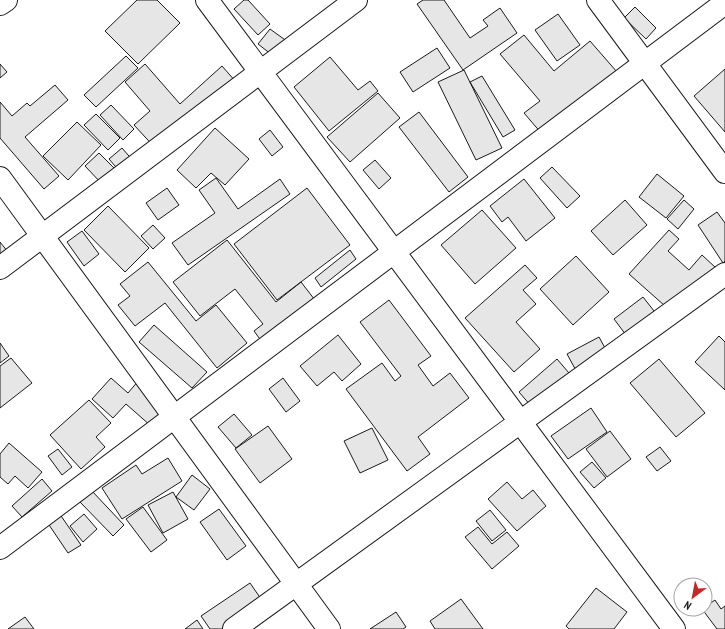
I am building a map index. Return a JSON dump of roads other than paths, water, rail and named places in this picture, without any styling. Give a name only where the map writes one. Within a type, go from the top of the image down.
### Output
[{"type":"street","points":[[0,4],[6,0]]},
{"type":"street","points":[[207,0],[674,629]]},
{"type":"street","points":[[0,268],[356,0]]},
{"type":"street","points":[[598,0],[725,172]]},
{"type":"street","points":[[0,548],[725,3]]},
{"type":"street","points":[[0,178],[329,629]]},
{"type":"street","points":[[234,629],[521,423],[725,274]]}]
